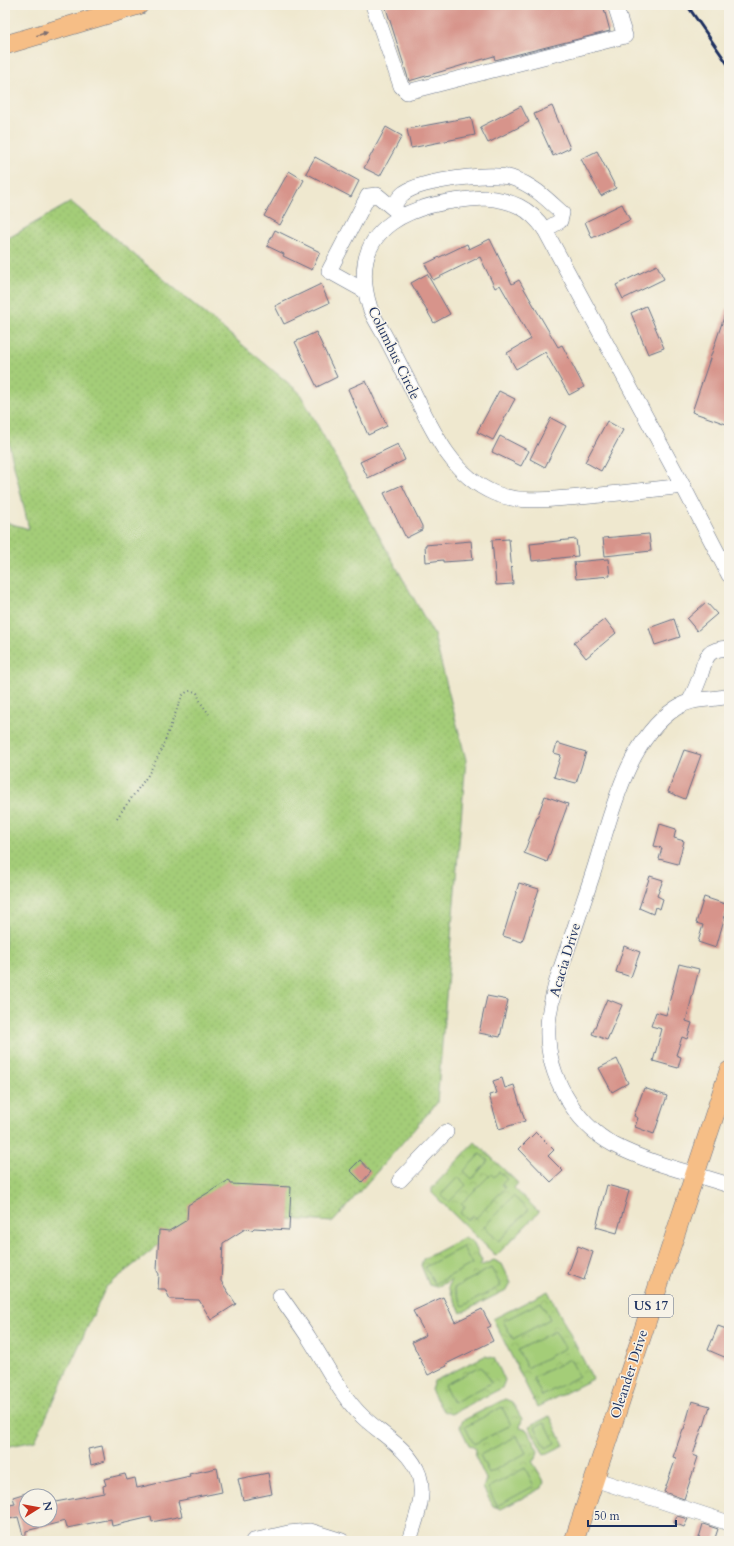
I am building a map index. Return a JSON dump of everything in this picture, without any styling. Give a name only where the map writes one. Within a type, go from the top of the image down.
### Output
[{"type":"main road","points":[[5,45],[139,5]]},
{"type":"main road","name":"Oleander Drive","points":[[574,1541],[729,1071]]},
{"type":"street","points":[[373,5],[400,86],[407,92],[625,36],[615,5]]},
{"type":"street","points":[[478,176],[479,198]]},
{"type":"street","points":[[365,291],[329,271],[368,196],[377,195],[398,211],[403,193],[423,184],[478,176],[512,178],[536,189],[562,213],[560,221],[545,230]]},
{"type":"street","name":"Columbus Circle","points":[[682,486],[520,500],[494,494],[478,485],[465,475],[444,449],[420,406],[386,337],[374,318],[365,291],[364,272],[373,242],[398,211],[465,199],[479,198],[502,199],[517,205],[530,213],[545,230],[682,486],[729,575]]},
{"type":"street","points":[[690,700],[698,683],[706,656],[716,649],[729,648]]},
{"type":"street","name":"Acacia Drive","points":[[729,696],[712,699],[690,700],[677,707],[657,724],[637,750],[621,787],[557,980],[551,1003],[548,1029],[551,1056],[559,1082],[572,1105],[589,1126],[604,1139],[621,1148],[729,1185]]},
{"type":"street","points":[[400,1180],[446,1132]]},
{"type":"street","points":[[280,1296],[309,1337],[355,1409],[403,1451],[419,1474],[421,1498],[409,1541]]},
{"type":"street","points":[[594,1479],[728,1520]]},
{"type":"street","points":[[253,1541],[288,1533],[310,1531],[342,1541]]},
{"type":"path","points":[[117,818],[138,790],[154,763],[182,696],[186,692],[193,691],[197,693],[201,703],[209,714]]},
{"type":"green space","points":[[71,202],[299,392],[434,635],[466,760],[437,1103],[333,1222],[198,1213],[106,1287],[35,1441],[5,1447],[5,522],[29,529],[5,427],[5,240]]},
{"type":"green space","points":[[475,1142],[518,1183],[514,1188],[539,1212],[496,1256],[432,1193],[432,1188]]},
{"type":"green space","points":[[480,1154],[488,1161],[472,1179],[464,1171]]},
{"type":"green space","points":[[499,1172],[507,1179],[502,1184],[505,1188],[476,1218],[473,1215],[468,1220],[460,1213],[465,1207],[461,1204],[491,1174],[494,1177]]},
{"type":"green space","points":[[458,1177],[466,1185],[449,1202],[441,1195]]},
{"type":"green space","points":[[513,1196],[528,1210],[499,1241],[484,1227]]},
{"type":"green space","points":[[465,1237],[473,1242],[482,1261],[480,1266],[494,1260],[502,1264],[511,1283],[508,1289],[461,1313],[448,1287],[452,1280],[436,1287],[429,1285],[421,1265],[423,1259]]},
{"type":"green space","points":[[463,1247],[472,1264],[435,1284],[425,1267]]},
{"type":"green space","points":[[491,1268],[501,1286],[463,1306],[454,1288]]},
{"type":"green space","points":[[548,1291],[593,1379],[537,1407],[493,1319]]},
{"type":"green space","points":[[541,1302],[550,1319],[513,1339],[503,1321]]},
{"type":"green space","points":[[555,1331],[565,1348],[527,1368],[518,1350]]},
{"type":"green space","points":[[485,1356],[494,1358],[505,1380],[502,1388],[451,1414],[443,1411],[431,1390],[434,1381]]},
{"type":"green space","points":[[570,1359],[579,1376],[542,1396],[533,1378]]},
{"type":"green space","points":[[481,1366],[491,1383],[453,1403],[444,1385]]},
{"type":"green space","points":[[505,1399],[512,1402],[522,1419],[520,1428],[527,1430],[538,1451],[536,1459],[532,1461],[544,1481],[542,1488],[501,1509],[493,1506],[483,1488],[486,1479],[475,1456],[476,1449],[469,1445],[460,1427],[462,1421]]},
{"type":"green space","points":[[502,1407],[511,1425],[474,1444],[465,1427]]},
{"type":"green space","points":[[550,1416],[564,1445],[544,1455],[529,1426]]},
{"type":"green space","points":[[545,1422],[555,1443],[546,1448],[535,1427]]},
{"type":"green space","points":[[517,1436],[526,1453],[489,1473],[480,1455]]},
{"type":"green space","points":[[525,1468],[534,1486],[497,1506],[488,1488]]},
{"type":"building","points":[[385,5],[603,5],[610,31],[495,60],[494,56],[409,81]]},
{"type":"building","points":[[521,106],[529,122],[488,143],[480,127]]},
{"type":"building","points":[[552,106],[570,148],[553,156],[534,114]]},
{"type":"building","points":[[471,117],[475,135],[411,148],[407,129]]},
{"type":"building","points":[[386,127],[402,136],[380,176],[364,168]]},
{"type":"building","points":[[597,151],[616,188],[601,196],[581,159]]},
{"type":"building","points":[[315,157],[359,181],[351,197],[306,173]]},
{"type":"building","points":[[289,171],[304,180],[280,225],[264,216]]},
{"type":"building","points":[[622,204],[630,220],[592,238],[585,222]]},
{"type":"building","points":[[275,230],[320,252],[312,270],[283,256],[284,254],[267,246]]},
{"type":"building","points":[[490,239],[512,284],[519,280],[558,347],[562,345],[584,387],[569,395],[545,352],[516,369],[507,353],[531,339],[500,285],[495,288],[480,257],[433,280],[425,264],[467,244],[469,249]]},
{"type":"building","points":[[657,265],[664,279],[623,299],[616,285]]},
{"type":"building","points":[[427,274],[450,314],[434,323],[411,283]]},
{"type":"building","points":[[321,284],[329,303],[284,324],[275,306]]},
{"type":"building","points":[[646,306],[664,348],[648,354],[631,313]]},
{"type":"building","points":[[727,308],[729,308],[729,425],[692,412]]},
{"type":"building","points":[[316,332],[337,377],[317,387],[295,342]]},
{"type":"building","points":[[366,381],[387,426],[368,435],[348,389]]},
{"type":"building","points":[[499,391],[515,399],[493,440],[477,432]]},
{"type":"building","points":[[551,418],[566,426],[545,467],[530,459]]},
{"type":"building","points":[[607,421],[623,430],[601,471],[585,462]]},
{"type":"building","points":[[500,436],[529,451],[521,466],[492,452]]},
{"type":"building","points":[[398,444],[405,460],[368,478],[360,462]]},
{"type":"building","points":[[402,485],[422,526],[422,530],[406,538],[384,493]]},
{"type":"building","points":[[649,534],[651,551],[605,556],[603,538]]},
{"type":"building","points":[[509,539],[513,584],[496,585],[492,540]]},
{"type":"building","points":[[576,539],[578,556],[532,561],[530,544]]},
{"type":"building","points":[[471,541],[473,560],[443,562],[443,560],[426,562],[425,545]]},
{"type":"building","points":[[608,559],[610,576],[576,579],[574,562]]},
{"type":"building","points":[[706,602],[717,614],[697,631],[687,619]]},
{"type":"building","points":[[605,619],[616,633],[586,658],[574,643]]},
{"type":"building","points":[[674,619],[680,637],[655,645],[649,628]]},
{"type":"building","points":[[557,743],[586,752],[576,783],[554,777],[561,755],[554,753]]},
{"type":"building","points":[[684,750],[701,755],[685,799],[668,792]]},
{"type":"building","points":[[545,796],[568,804],[547,862],[524,853]]},
{"type":"building","points":[[660,824],[676,829],[674,838],[684,841],[678,864],[659,859],[662,848],[654,846]]},
{"type":"building","points":[[650,876],[663,880],[657,896],[663,899],[660,909],[655,907],[653,914],[639,908]]},
{"type":"building","points":[[519,883],[539,889],[522,942],[503,936]]},
{"type":"building","points":[[704,897],[728,905],[716,948],[698,942],[703,925],[696,923]]},
{"type":"building","points":[[624,946],[640,952],[631,977],[616,972]]},
{"type":"building","points":[[679,964],[699,969],[686,1021],[692,1023],[687,1039],[682,1037],[676,1055],[681,1057],[678,1068],[653,1061],[662,1029],[651,1026],[656,1012],[666,1015]]},
{"type":"building","points":[[487,996],[508,1000],[500,1037],[479,1033]]},
{"type":"building","points":[[607,999],[622,1005],[607,1040],[592,1034]]},
{"type":"building","points":[[617,1059],[628,1083],[612,1092],[599,1068]]},
{"type":"building","points":[[502,1078],[505,1088],[514,1085],[525,1121],[499,1129],[489,1095],[497,1093],[493,1081]]},
{"type":"building","points":[[644,1088],[667,1096],[654,1134],[635,1127],[638,1118],[634,1116]]},
{"type":"building","points":[[536,1132],[554,1150],[548,1156],[563,1171],[551,1182],[519,1149]]},
{"type":"building","points":[[360,1160],[371,1172],[362,1182],[350,1170]]},
{"type":"building","points":[[229,1180],[231,1184],[291,1187],[289,1230],[254,1228],[252,1230],[245,1229],[223,1243],[221,1281],[236,1304],[211,1320],[199,1300],[170,1299],[165,1289],[158,1289],[159,1274],[157,1271],[159,1230],[169,1231],[187,1220],[188,1205]]},
{"type":"building","points":[[607,1185],[629,1191],[617,1233],[596,1227]]},
{"type":"building","points":[[578,1246],[593,1252],[584,1280],[568,1274]]},
{"type":"building","points":[[443,1297],[455,1322],[482,1309],[491,1326],[487,1328],[493,1341],[446,1364],[447,1366],[428,1375],[412,1342],[426,1335],[413,1311]]},
{"type":"building","points":[[718,1326],[729,1330],[729,1359],[708,1350]]},
{"type":"building","points":[[692,1401],[710,1406],[693,1455],[698,1457],[684,1499],[664,1492],[676,1458],[673,1457],[684,1429]]},
{"type":"building","points":[[102,1446],[105,1461],[91,1465],[88,1449]]},
{"type":"building","points":[[217,1468],[222,1492],[178,1501],[182,1516],[152,1522],[151,1517],[112,1526],[111,1519],[67,1528],[65,1521],[58,1523],[58,1502],[104,1493],[103,1486],[106,1485],[104,1479],[125,1474],[127,1480],[135,1478],[137,1488],[190,1476],[189,1474]]},
{"type":"building","points":[[268,1473],[272,1494],[243,1500],[238,1479]]},
{"type":"building","points":[[18,1495],[18,1517],[5,1520],[5,1506],[15,1504],[13,1497]]},
{"type":"building","points":[[677,1516],[688,1519],[684,1527],[674,1523]]},
{"type":"building","points":[[703,1524],[718,1529],[714,1541],[698,1541]]},
{"type":"building","points":[[21,1528],[38,1528],[26,1531],[26,1535],[23,1535]]},
{"type":"railway","points":[[687,5],[729,66]]}]
